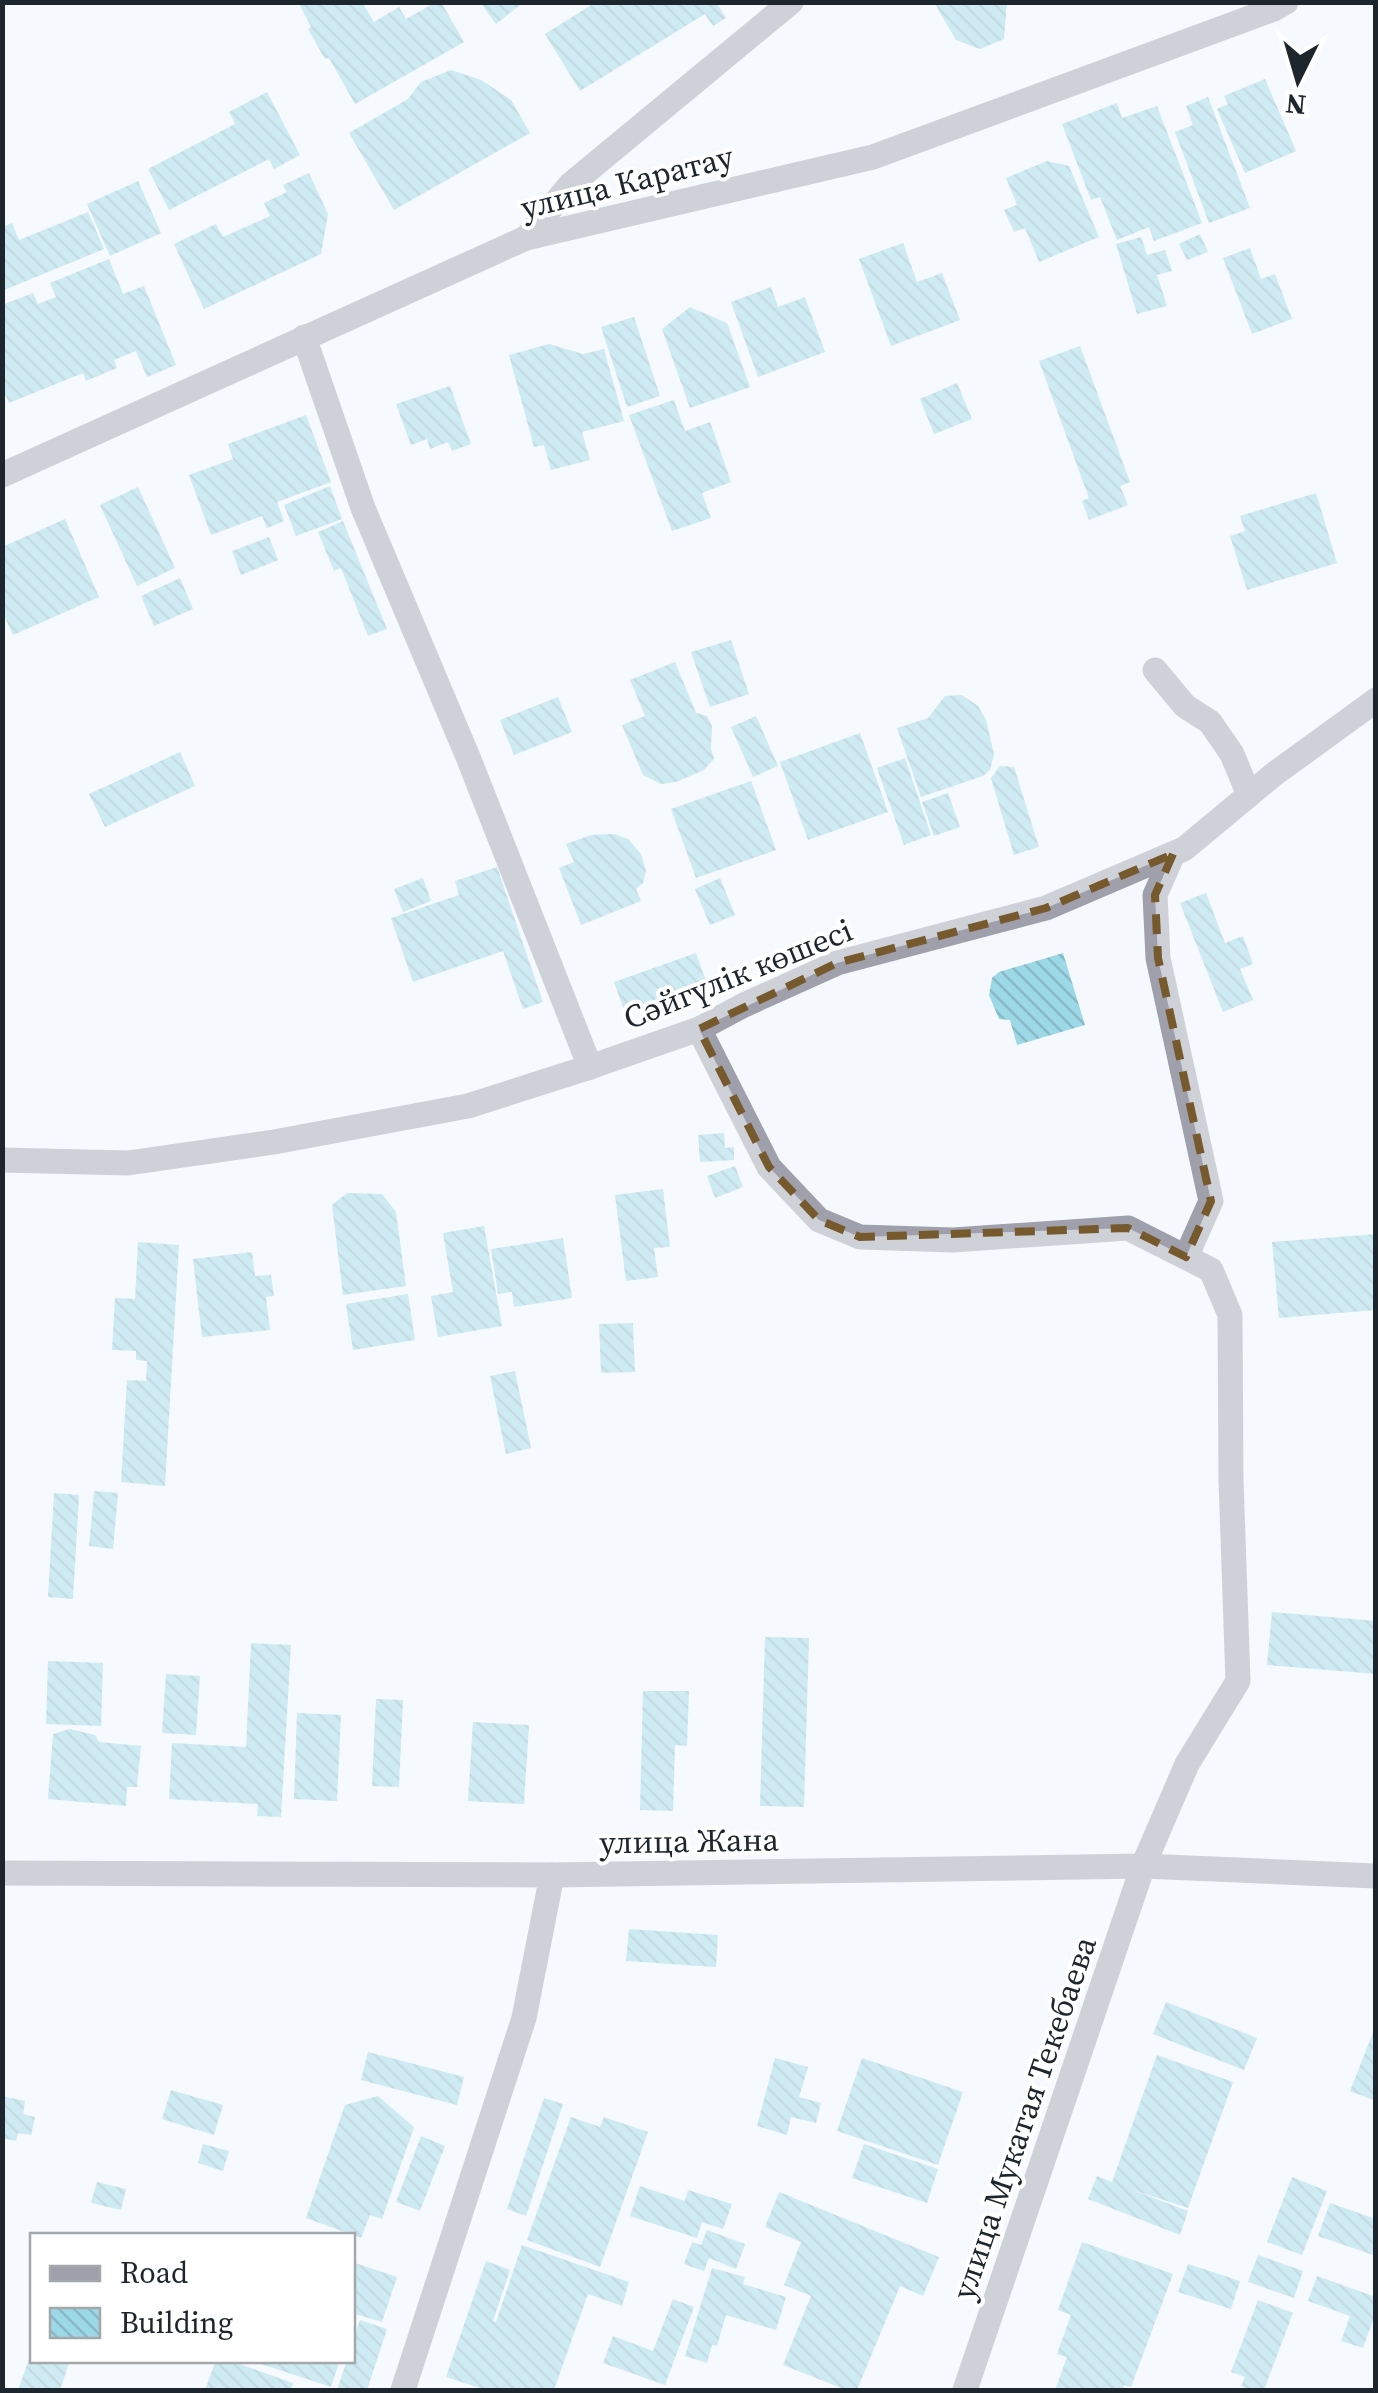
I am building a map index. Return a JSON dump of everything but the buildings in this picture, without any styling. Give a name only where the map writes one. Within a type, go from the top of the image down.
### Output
[{"type":"street","points":[[526,238],[570,184],[791,2]]},
{"type":"street","name":"улица Каратау","points":[[2,475],[526,238],[872,157],[1286,2]]},
{"type":"street","points":[[304,336],[363,508],[468,757],[590,1067]]},
{"type":"street","points":[[1155,670],[1186,706],[1210,722],[1232,754],[1249,795]]},
{"type":"street","name":"Сәйгүлік көшесі","points":[[2,1160],[128,1164],[274,1142],[468,1106],[590,1067],[699,1029],[837,964],[1046,908],[1184,849],[1376,700]]},
{"type":"street","points":[[1172,854],[1155,895],[1158,958],[1211,1200],[1186,1257]]},
{"type":"street","name":"улица Мукатая Текебаева","points":[[699,1029],[769,1166],[818,1220],[860,1237],[934,1240],[1128,1228],[1211,1270],[1230,1315],[1238,1681],[1187,1764],[1143,1866],[965,2390]]},
{"type":"street","name":"улица Жана","points":[[2,1873],[552,1875],[1143,1866],[1376,1876]]},
{"type":"street","points":[[402,2390],[524,2018],[552,1875]]},
{"type":"highlighted area","points":[[1173,854],[1155,895],[1158,958],[1211,1201],[1186,1257],[1128,1228],[860,1237],[819,1220],[769,1167],[699,1029],[837,963],[1046,908]]}]
